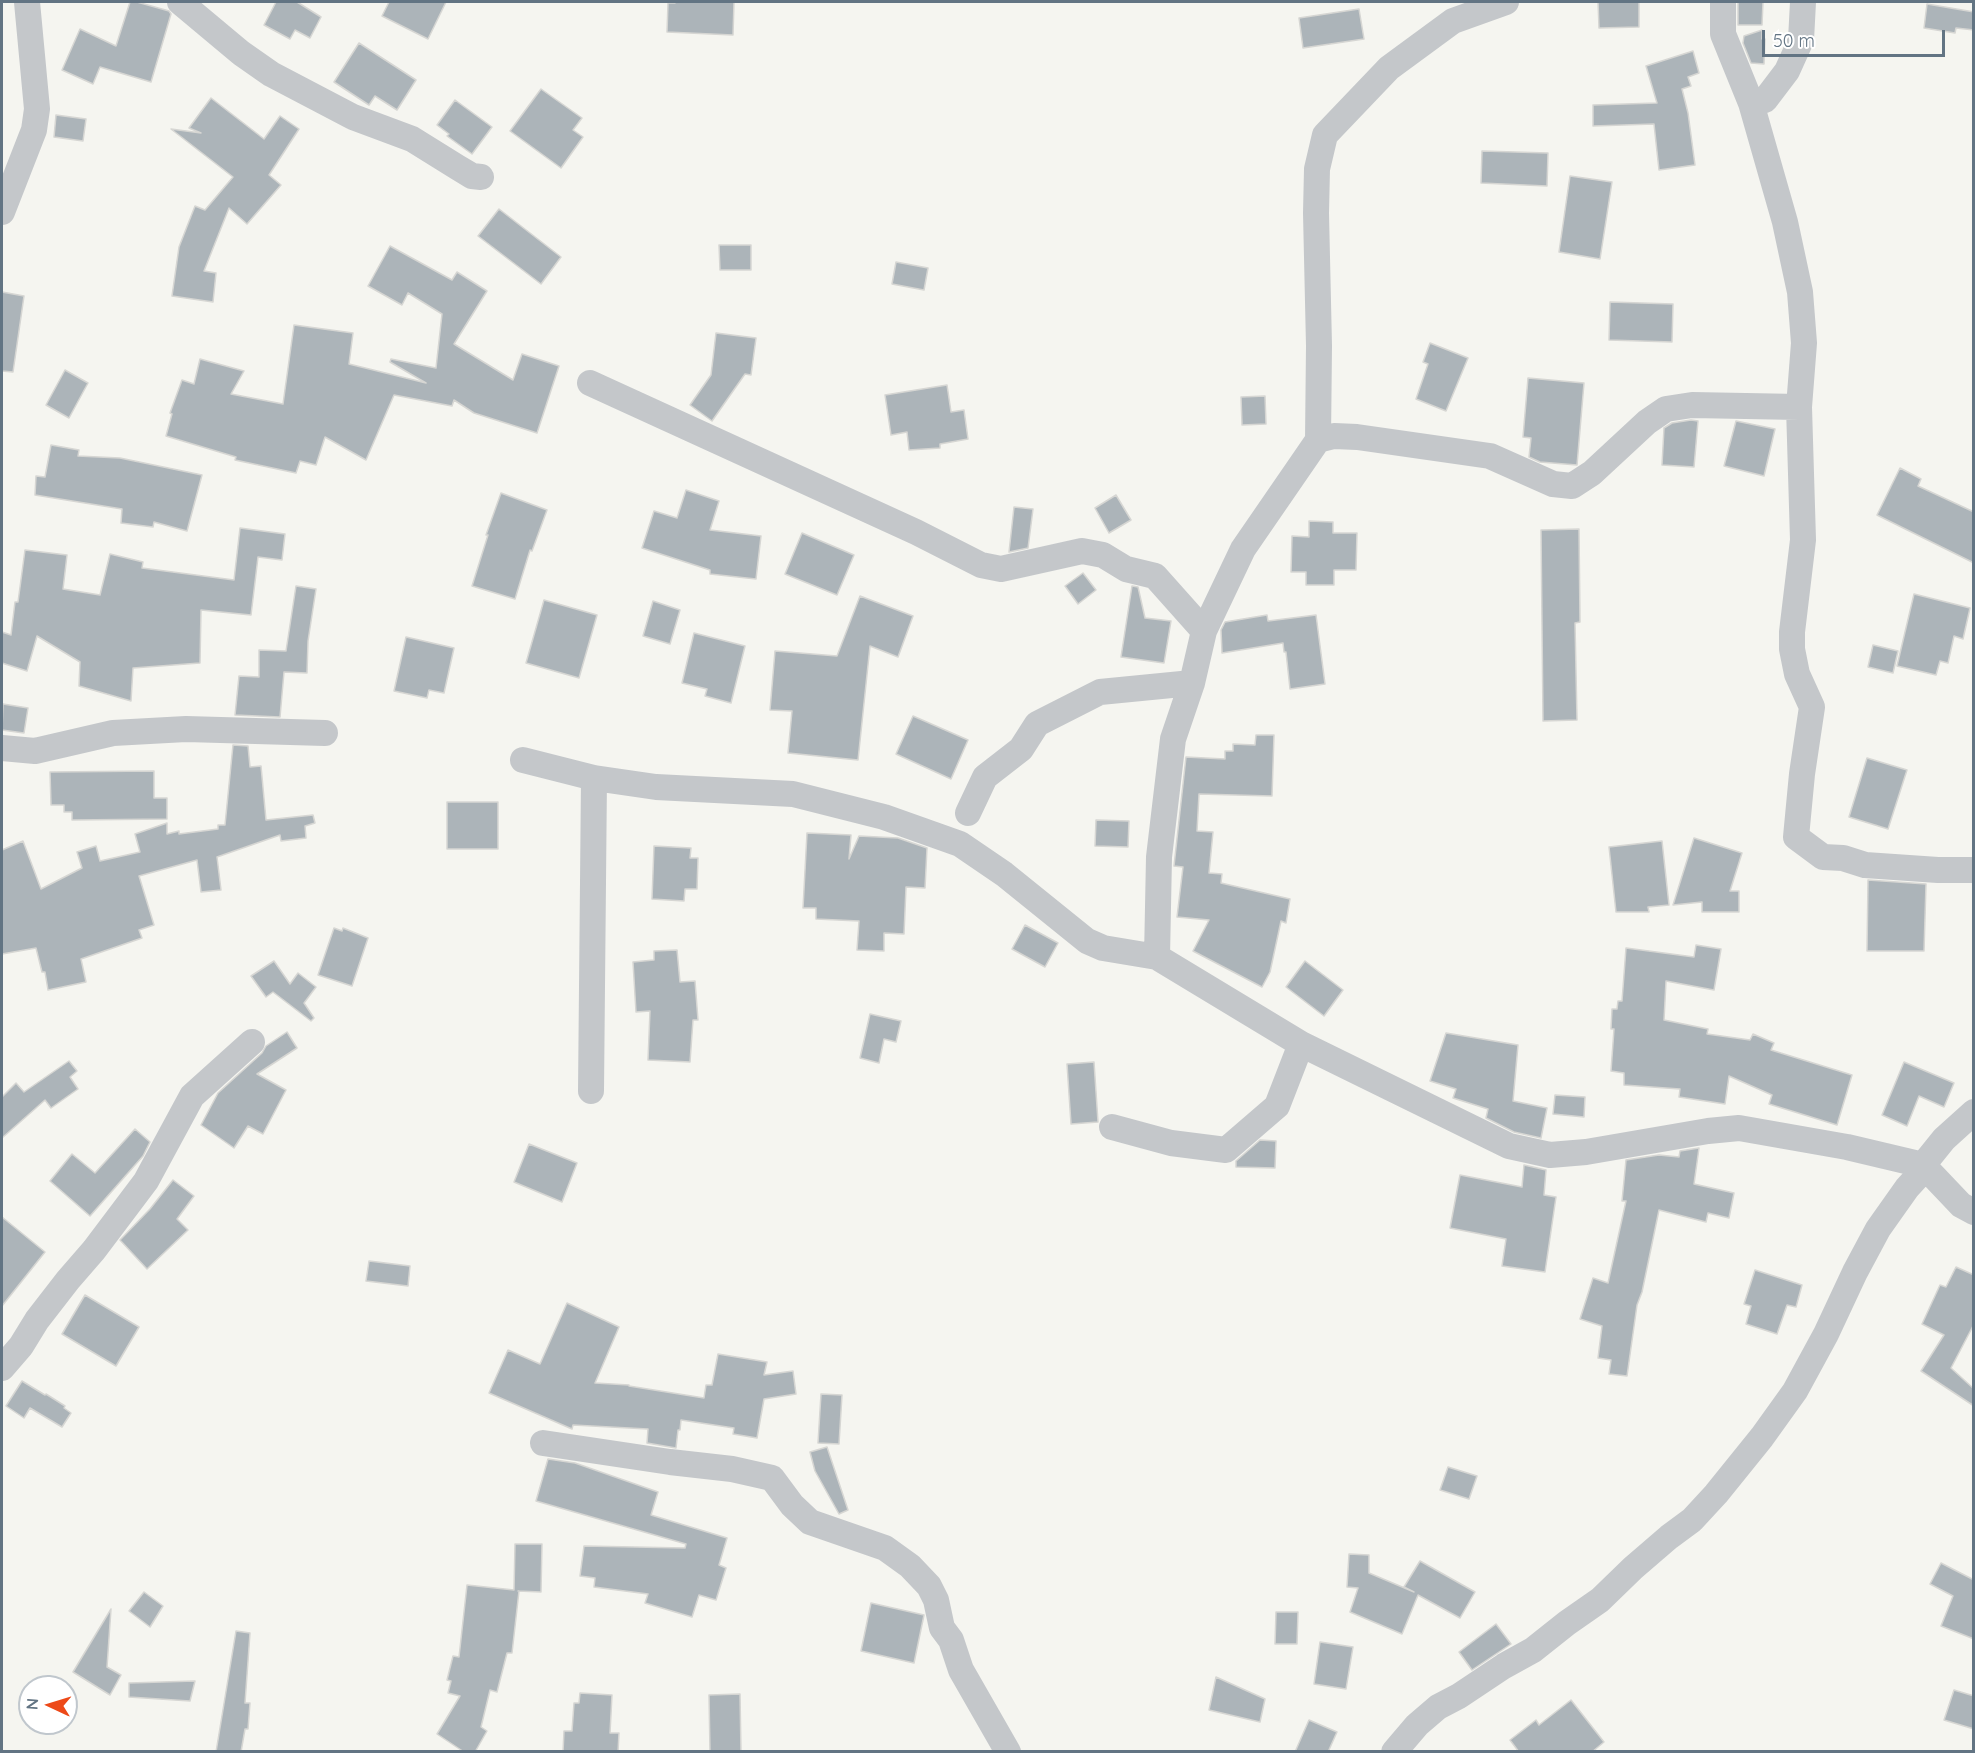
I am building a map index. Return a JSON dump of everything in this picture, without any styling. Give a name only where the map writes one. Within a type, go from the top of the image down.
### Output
[{"type":"street","points":[[2,212],[34,129],[37,110],[27,2]]},
{"type":"street","points":[[180,2],[241,54],[271,74],[353,117],[412,139],[472,176],[481,177]]},
{"type":"street","points":[[1157,957],[1159,857],[1173,739],[1192,683],[1204,631],[1243,549],[1318,440],[1317,169],[1325,135],[1389,68],[1453,21],[1506,2]]},
{"type":"street","points":[[1723,2],[1723,34],[1751,103],[1785,222],[1800,292],[1804,343],[1799,407],[1803,540],[1792,649],[1797,674],[1812,706],[1796,837],[1823,858],[1843,858],[1865,865],[1974,870]]},
{"type":"street","points":[[1751,103],[1765,100],[1787,71],[1801,40],[1803,2]]},
{"type":"street","points":[[590,383],[896,523],[981,565],[1001,569],[1082,551],[1103,555],[1126,569],[1155,576],[1204,631]]},
{"type":"street","points":[[1318,440],[1334,436],[1357,437],[1490,456],[1553,484],[1572,486],[1592,473],[1647,422],[1665,409],[1692,405],[1799,407]]},
{"type":"street","points":[[968,813],[985,777],[1021,749],[1037,724],[1100,692],[1192,683]]},
{"type":"street","points":[[2,748],[35,751],[113,733],[186,729],[326,733]]},
{"type":"street","points":[[523,760],[594,778],[656,787],[793,794],[884,817],[960,844],[1004,874],[1087,941],[1103,948],[1157,957],[1301,1044],[1509,1146],[1550,1155],[1586,1152],[1708,1131],[1739,1128],[1847,1147],[1923,1165],[1962,1205],[1974,1212]]},
{"type":"street","points":[[591,1091],[594,778]]},
{"type":"street","points":[[2,1368],[146,1181],[192,1096],[252,1042]]},
{"type":"street","points":[[1112,1127],[1171,1143],[1226,1150],[1277,1106],[1301,1044]]},
{"type":"street","points":[[1394,1752],[1417,1725],[1438,1707],[1533,1650],[1600,1600],[1633,1568],[1692,1520],[1716,1494],[1769,1429],[1796,1390],[1878,1229],[1944,1139],[1974,1112]]},
{"type":"street","points":[[543,1443],[732,1469],[772,1478],[792,1505],[810,1522],[885,1548],[910,1566],[929,1586],[936,1600],[942,1628],[951,1640],[961,1670],[1008,1752]]},
{"type":"building","points":[[130,2],[169,11],[171,14],[151,82],[100,67],[93,84],[62,70],[80,29],[116,46]]},
{"type":"building","points":[[276,2],[297,2],[321,17],[310,38],[295,30],[290,39],[264,25]]},
{"type":"building","points":[[389,2],[446,2],[428,39],[382,16]]},
{"type":"building","points":[[734,2],[733,35],[667,32],[668,3]]},
{"type":"building","points":[[1598,2],[1639,2],[1639,27],[1599,28]]},
{"type":"building","points":[[1738,2],[1763,2],[1762,25],[1738,25]]},
{"type":"building","points":[[1927,4],[1974,12],[1974,30],[1956,28],[1955,33],[1924,28]]},
{"type":"building","points":[[1359,9],[1364,39],[1303,48],[1299,18]]},
{"type":"building","points":[[1762,30],[1762,39],[1765,39],[1764,64],[1751,63],[1743,43],[1744,36]]},
{"type":"building","points":[[359,43],[416,80],[397,110],[375,96],[369,105],[334,82]]},
{"type":"building","points":[[1693,51],[1699,73],[1688,77],[1691,86],[1682,89],[1688,113],[1695,165],[1659,170],[1654,124],[1593,126],[1593,105],[1657,103],[1646,66]]},
{"type":"building","points":[[541,89],[582,118],[573,130],[583,137],[561,168],[510,131]]},
{"type":"building","points":[[211,98],[264,139],[280,116],[299,129],[269,175],[281,185],[247,224],[229,208],[204,271],[216,273],[213,302],[172,296],[179,247],[195,206],[205,210],[233,177],[171,129],[201,133],[189,128]]},
{"type":"building","points":[[455,100],[492,127],[472,154],[447,136],[449,134],[437,125]]},
{"type":"building","points":[[56,115],[86,119],[83,141],[54,137]]},
{"type":"building","points":[[1482,151],[1548,153],[1547,186],[1481,183]]},
{"type":"building","points":[[1570,176],[1612,182],[1600,259],[1559,252]]},
{"type":"building","points":[[499,209],[561,257],[541,284],[478,236]]},
{"type":"building","points":[[719,245],[751,245],[751,270],[720,270]]},
{"type":"building","points":[[390,246],[452,280],[457,272],[487,291],[454,344],[513,380],[522,354],[559,366],[537,433],[474,413],[454,400],[452,406],[394,395],[366,460],[325,437],[316,465],[300,461],[296,473],[235,460],[236,457],[166,436],[172,414],[170,413],[182,380],[194,384],[200,359],[244,371],[231,394],[283,404],[294,325],[353,333],[349,364],[426,383],[390,362],[391,359],[436,368],[442,314],[408,293],[402,305],[368,286]]},
{"type":"building","points":[[896,262],[928,268],[924,290],[892,284]]},
{"type":"building","points":[[2,292],[24,296],[13,372],[2,371]]},
{"type":"building","points":[[1610,302],[1673,304],[1672,342],[1609,340]]},
{"type":"building","points":[[716,333],[756,338],[751,375],[745,374],[712,421],[690,405],[711,375]]},
{"type":"building","points":[[1430,343],[1468,358],[1446,411],[1416,399],[1428,364],[1423,362]]},
{"type":"building","points":[[65,370],[88,383],[69,418],[46,405]]},
{"type":"building","points":[[1528,378],[1584,383],[1577,465],[1540,462],[1529,457],[1531,438],[1523,437]]},
{"type":"building","points":[[947,385],[951,412],[964,410],[968,439],[940,444],[940,448],[909,450],[907,432],[891,435],[885,395]]},
{"type":"building","points":[[1265,396],[1266,424],[1242,425],[1241,397]]},
{"type":"building","points":[[1698,421],[1694,467],[1662,465],[1664,428],[1672,423]]},
{"type":"building","points":[[1736,421],[1775,429],[1764,476],[1724,466]]},
{"type":"building","points":[[51,445],[79,450],[78,456],[120,458],[202,475],[187,531],[154,522],[153,527],[121,523],[122,509],[35,495],[36,476],[45,477]]},
{"type":"building","points":[[1900,468],[1921,479],[1918,486],[1974,512],[1974,563],[1877,515]]},
{"type":"building","points":[[686,490],[719,501],[710,530],[761,536],[756,579],[710,574],[710,570],[642,548],[654,511],[677,518]]},
{"type":"building","points":[[501,493],[547,510],[532,551],[530,550],[515,599],[472,586],[488,535],[486,535]]},
{"type":"building","points":[[1116,495],[1131,520],[1109,533],[1095,508]]},
{"type":"building","points":[[1014,507],[1033,509],[1028,548],[1009,552]]},
{"type":"building","points":[[1309,521],[1333,522],[1333,533],[1357,533],[1356,570],[1334,570],[1334,585],[1306,585],[1306,572],[1291,572],[1292,536],[1309,537]]},
{"type":"building","points":[[240,528],[285,534],[282,560],[258,557],[251,615],[201,610],[200,663],[133,668],[131,701],[79,686],[80,662],[37,636],[27,671],[2,663],[2,632],[11,635],[25,550],[67,555],[63,589],[100,595],[110,554],[143,562],[142,568],[234,580]]},
{"type":"building","points":[[1579,529],[1580,622],[1575,623],[1577,720],[1543,721],[1541,530]]},
{"type":"building","points":[[802,533],[854,555],[837,595],[785,574]]},
{"type":"building","points":[[1083,573],[1096,590],[1078,604],[1065,586]]},
{"type":"building","points":[[296,586],[316,589],[308,641],[307,673],[284,672],[280,717],[235,715],[239,676],[259,677],[259,650],[286,651]]},
{"type":"building","points":[[1132,586],[1138,587],[1145,618],[1171,621],[1164,663],[1121,657]]},
{"type":"building","points":[[1914,594],[1970,608],[1963,639],[1954,636],[1948,663],[1940,661],[1936,675],[1897,666]]},
{"type":"building","points":[[860,596],[913,616],[898,657],[870,646],[858,760],[788,753],[792,711],[770,710],[775,651],[837,656]]},
{"type":"building","points":[[544,600],[597,615],[579,678],[526,663]]},
{"type":"building","points":[[653,601],[680,610],[670,644],[643,636]]},
{"type":"building","points":[[1267,615],[1268,621],[1316,615],[1325,684],[1290,689],[1283,643],[1222,653],[1221,630],[1225,622]]},
{"type":"building","points":[[694,633],[745,646],[731,703],[705,696],[707,689],[682,683]]},
{"type":"building","points":[[406,637],[454,648],[444,693],[429,690],[427,698],[394,691]]},
{"type":"building","points":[[1873,645],[1898,651],[1893,673],[1868,667]]},
{"type":"building","points":[[3,704],[28,708],[24,733],[2,730]]},
{"type":"building","points":[[913,716],[968,740],[951,779],[896,754]]},
{"type":"building","points":[[1256,735],[1274,735],[1272,796],[1199,794],[1197,831],[1213,832],[1209,873],[1222,874],[1221,883],[1290,899],[1286,923],[1281,921],[1270,972],[1262,987],[1193,951],[1209,920],[1177,917],[1183,867],[1174,866],[1186,757],[1225,759],[1225,751],[1233,751],[1233,744],[1255,745]]},
{"type":"building","points":[[233,745],[248,746],[250,767],[261,766],[266,820],[313,815],[315,823],[305,826],[306,838],[281,841],[280,835],[217,857],[221,890],[201,892],[197,860],[139,876],[154,925],[139,930],[142,938],[81,959],[86,982],[48,990],[45,972],[42,972],[36,948],[2,954],[2,850],[23,841],[41,889],[82,868],[77,852],[96,846],[100,861],[140,852],[135,834],[167,823],[167,834],[179,831],[179,834],[218,829],[218,825],[225,825]]},
{"type":"building","points":[[1867,758],[1907,770],[1888,829],[1849,817]]},
{"type":"building","points":[[154,771],[154,798],[167,798],[167,819],[72,820],[72,812],[64,812],[64,805],[51,805],[50,772]]},
{"type":"building","points":[[447,802],[498,802],[498,849],[447,849]]},
{"type":"building","points":[[1096,820],[1129,821],[1128,847],[1095,846]]},
{"type":"building","points":[[807,833],[851,835],[849,859],[859,836],[898,838],[927,848],[925,888],[906,887],[904,934],[884,933],[884,951],[857,950],[859,921],[816,919],[816,908],[803,908]]},
{"type":"building","points":[[1694,838],[1742,853],[1730,891],[1739,891],[1739,912],[1702,912],[1702,902],[1673,905]]},
{"type":"building","points":[[1662,841],[1669,905],[1648,907],[1649,912],[1616,912],[1609,847]]},
{"type":"building","points":[[654,846],[691,848],[690,858],[698,858],[697,889],[685,889],[684,901],[652,899]]},
{"type":"building","points":[[1868,880],[1926,884],[1924,951],[1867,951]]},
{"type":"building","points":[[1025,925],[1058,943],[1045,967],[1012,949]]},
{"type":"building","points":[[334,928],[342,931],[343,928],[368,938],[352,986],[318,975]]},
{"type":"building","points":[[1696,945],[1721,949],[1714,990],[1666,981],[1664,1020],[1708,1029],[1707,1034],[1750,1040],[1753,1034],[1774,1043],[1771,1050],[1852,1075],[1837,1125],[1769,1104],[1772,1095],[1729,1076],[1725,1104],[1679,1097],[1680,1089],[1624,1085],[1624,1073],[1611,1071],[1614,1029],[1611,1029],[1612,1009],[1617,1009],[1618,1001],[1622,1001],[1626,948],[1694,957]]},
{"type":"building","points":[[677,950],[680,982],[695,981],[698,1020],[693,1020],[690,1062],[648,1060],[650,1011],[636,1012],[633,962],[654,960],[654,951]]},
{"type":"building","points":[[274,961],[290,984],[298,973],[316,987],[304,1003],[314,1018],[311,1021],[273,992],[266,997],[251,976]]},
{"type":"building","points":[[1305,961],[1343,990],[1324,1016],[1286,987]]},
{"type":"building","points":[[870,1014],[901,1021],[896,1042],[884,1039],[879,1063],[860,1058]]},
{"type":"building","points":[[287,1032],[297,1048],[257,1074],[286,1090],[263,1134],[248,1126],[234,1148],[201,1125],[218,1093],[262,1053],[266,1046]]},
{"type":"building","points":[[1446,1033],[1518,1045],[1513,1101],[1547,1108],[1541,1138],[1514,1132],[1486,1118],[1488,1109],[1453,1098],[1456,1089],[1430,1081]]},
{"type":"building","points":[[69,1061],[77,1071],[70,1077],[78,1089],[51,1108],[45,1100],[2,1138],[2,1097],[16,1083],[24,1092]]},
{"type":"building","points":[[1094,1062],[1098,1122],[1071,1124],[1067,1064]]},
{"type":"building","points":[[1904,1062],[1954,1083],[1944,1107],[1919,1096],[1907,1126],[1882,1115]]},
{"type":"building","points":[[1555,1095],[1585,1097],[1584,1117],[1553,1114]]},
{"type":"building","points":[[135,1129],[150,1142],[143,1156],[90,1216],[50,1181],[72,1154],[95,1173]]},
{"type":"building","points":[[1260,1140],[1276,1141],[1275,1168],[1236,1167],[1236,1161]]},
{"type":"building","points":[[529,1144],[577,1163],[562,1202],[514,1182]]},
{"type":"building","points":[[1699,1148],[1694,1184],[1734,1193],[1729,1218],[1708,1213],[1706,1222],[1659,1210],[1642,1292],[1637,1305],[1627,1376],[1609,1374],[1611,1360],[1598,1358],[1602,1326],[1580,1319],[1593,1278],[1608,1283],[1626,1201],[1622,1201],[1626,1160],[1659,1155],[1679,1157],[1680,1151]]},
{"type":"building","points":[[1524,1165],[1546,1170],[1544,1195],[1556,1197],[1545,1272],[1502,1266],[1506,1239],[1450,1228],[1460,1175],[1522,1187]]},
{"type":"building","points":[[173,1180],[194,1196],[177,1219],[188,1230],[147,1269],[120,1240],[150,1209]]},
{"type":"building","points":[[2,1217],[45,1252],[2,1306]]},
{"type":"building","points":[[369,1261],[410,1266],[408,1286],[366,1281]]},
{"type":"building","points":[[1956,1267],[1974,1275],[1974,1324],[1951,1368],[1974,1389],[1974,1406],[1921,1371],[1944,1335],[1922,1324],[1940,1285],[1946,1287]]},
{"type":"building","points":[[1755,1270],[1802,1285],[1796,1307],[1787,1305],[1777,1334],[1746,1324],[1751,1306],[1744,1304]]},
{"type":"building","points":[[85,1295],[139,1327],[116,1366],[62,1334]]},
{"type":"building","points":[[567,1303],[619,1327],[595,1383],[629,1385],[704,1398],[706,1385],[712,1385],[718,1354],[767,1362],[764,1375],[793,1371],[796,1394],[764,1399],[757,1438],[733,1434],[734,1428],[681,1420],[676,1448],[647,1443],[648,1429],[573,1425],[572,1429],[489,1393],[508,1350],[540,1364]]},
{"type":"building","points":[[22,1381],[65,1406],[64,1408],[71,1413],[62,1427],[30,1408],[24,1418],[6,1406]]},
{"type":"building","points":[[821,1394],[842,1395],[839,1444],[818,1443]]},
{"type":"building","points":[[827,1447],[848,1510],[839,1514],[815,1471],[810,1452]]},
{"type":"building","points":[[548,1459],[575,1463],[658,1492],[651,1515],[727,1538],[719,1565],[726,1568],[716,1600],[699,1595],[692,1617],[645,1603],[648,1594],[594,1587],[595,1578],[580,1576],[584,1546],[685,1548],[686,1544],[536,1501]]},
{"type":"building","points":[[1448,1467],[1477,1476],[1469,1499],[1440,1490]]},
{"type":"building","points":[[515,1544],[542,1544],[541,1592],[519,1591],[512,1653],[507,1653],[497,1692],[490,1690],[481,1727],[487,1731],[475,1752],[464,1752],[437,1734],[460,1696],[448,1693],[451,1681],[447,1680],[453,1656],[459,1657],[467,1585],[514,1590]]},
{"type":"building","points":[[1349,1554],[1369,1555],[1369,1573],[1414,1592],[1404,1587],[1420,1561],[1475,1592],[1460,1618],[1418,1595],[1402,1634],[1350,1612],[1358,1588],[1347,1587]]},
{"type":"building","points":[[1941,1563],[1974,1580],[1974,1639],[1941,1626],[1953,1596],[1930,1584]]},
{"type":"building","points":[[144,1592],[163,1606],[150,1627],[129,1611]]},
{"type":"building","points":[[871,1603],[924,1615],[914,1663],[861,1651]]},
{"type":"building","points":[[111,1609],[107,1667],[121,1675],[110,1695],[73,1672]]},
{"type":"building","points":[[1276,1612],[1298,1612],[1297,1644],[1275,1644]]},
{"type":"building","points":[[1496,1624],[1511,1644],[1472,1670],[1459,1652]]},
{"type":"building","points":[[236,1631],[250,1633],[245,1703],[250,1703],[248,1729],[245,1729],[241,1752],[216,1752]]},
{"type":"building","points":[[1320,1642],[1353,1647],[1346,1689],[1314,1684]]},
{"type":"building","points":[[1216,1677],[1265,1699],[1260,1722],[1209,1710]]},
{"type":"building","points":[[195,1681],[190,1701],[129,1697],[129,1683]]},
{"type":"building","points":[[1954,1690],[1974,1696],[1974,1729],[1944,1720]]},
{"type":"building","points":[[580,1693],[612,1695],[610,1733],[619,1733],[618,1752],[563,1752],[564,1731],[572,1731],[574,1703],[579,1703]]},
{"type":"building","points":[[740,1694],[741,1752],[710,1752],[709,1695]]},
{"type":"building","points":[[1571,1700],[1604,1742],[1592,1752],[1519,1752],[1510,1740],[1536,1720],[1539,1725]]},
{"type":"building","points":[[1309,1720],[1337,1732],[1328,1752],[1295,1752]]}]
